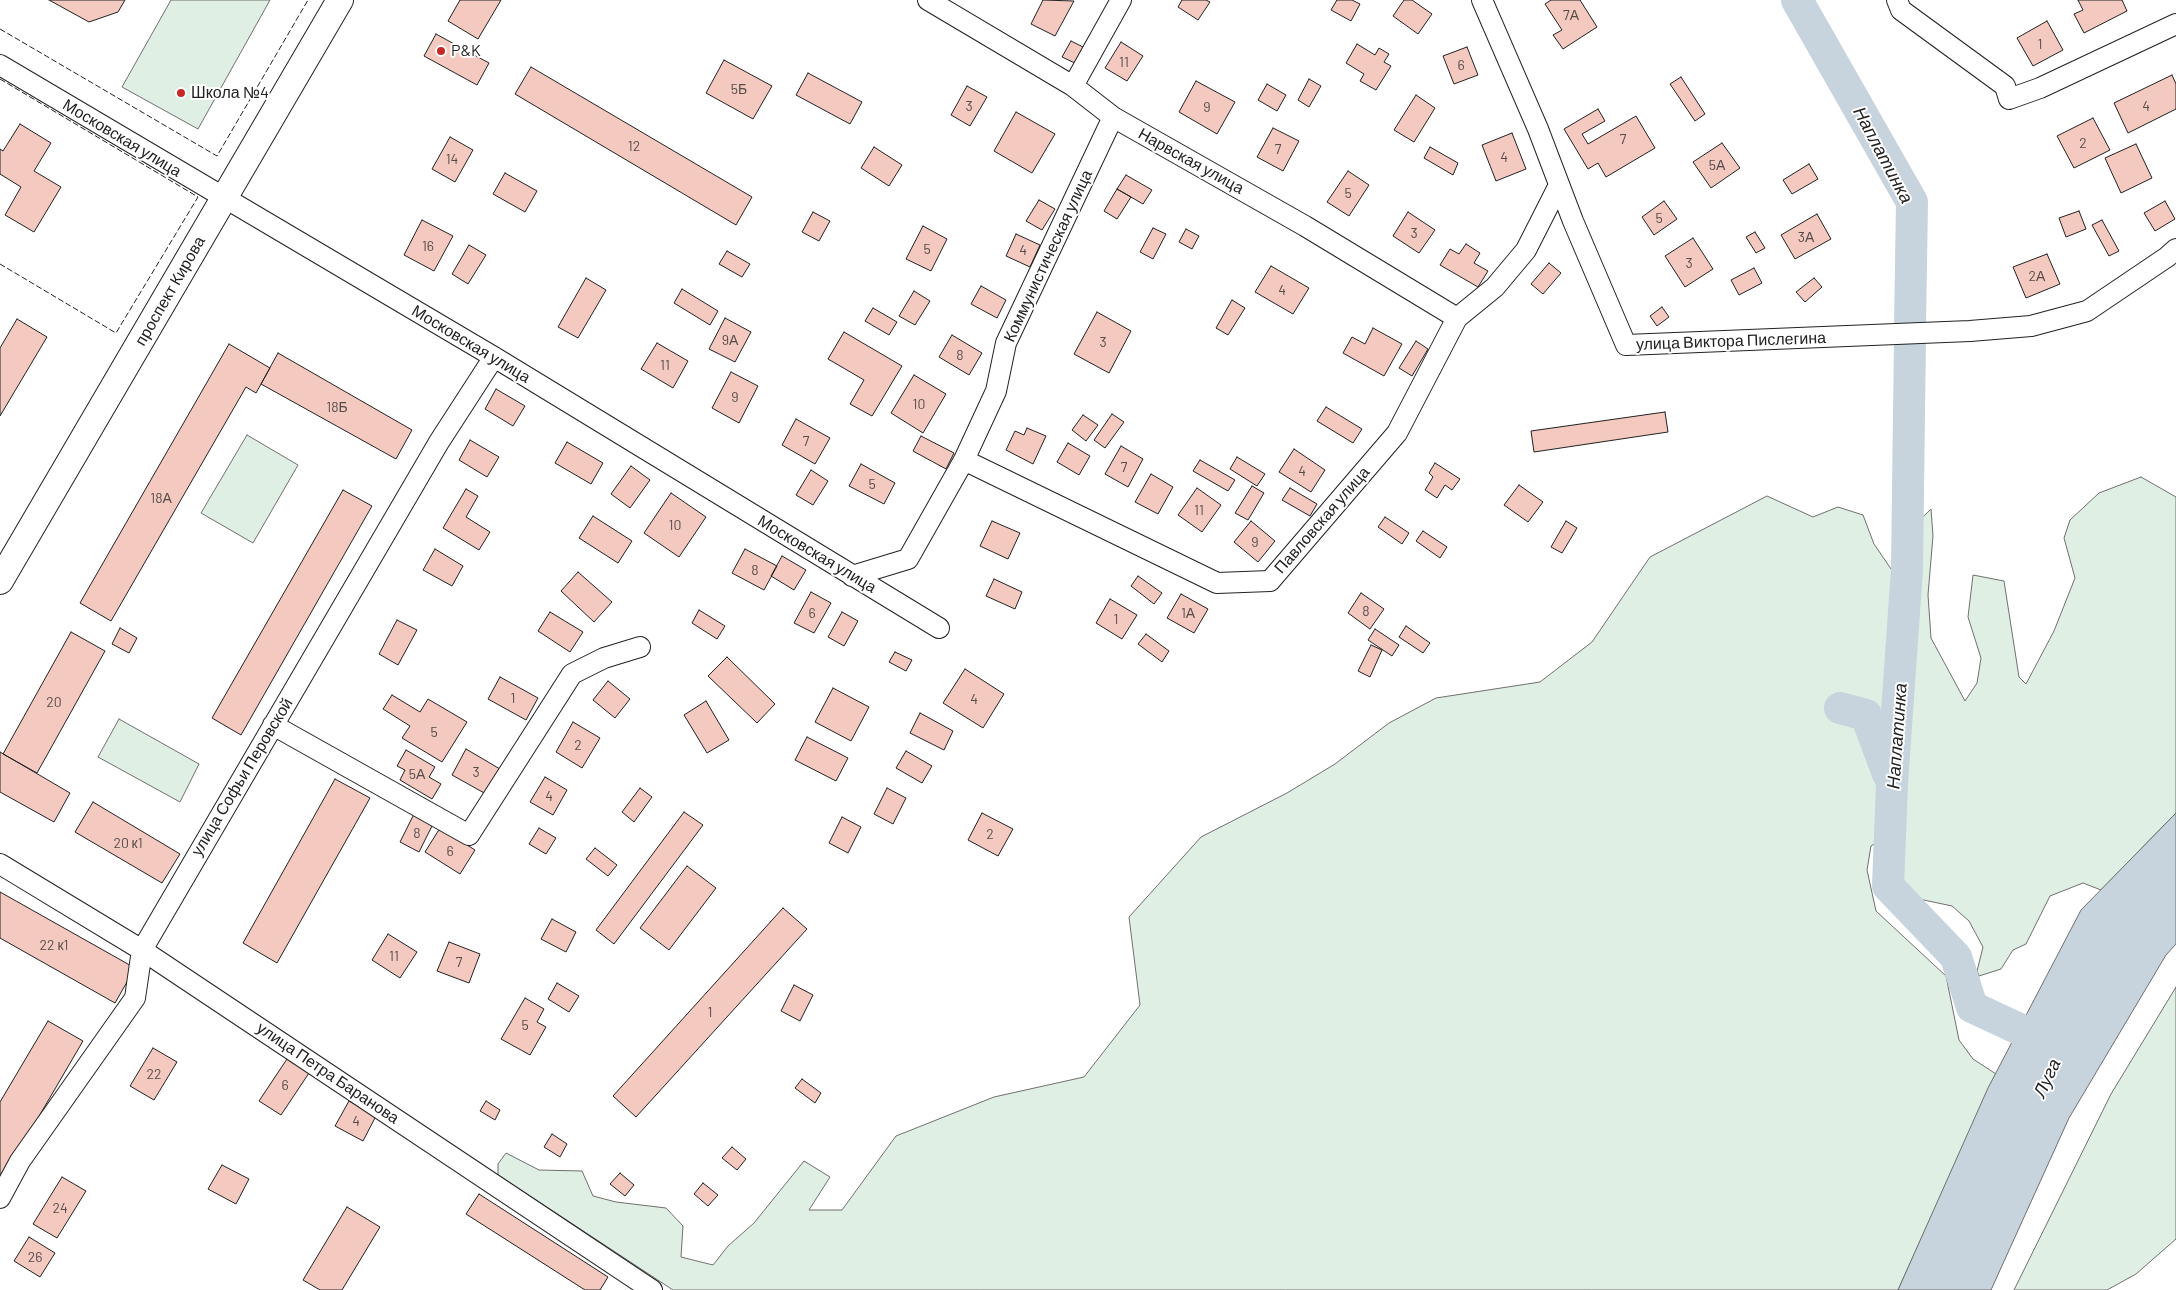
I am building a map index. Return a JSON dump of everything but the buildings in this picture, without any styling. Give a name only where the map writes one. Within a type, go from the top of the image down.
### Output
[{"type":"main road","name":"проспект Кирова","points":[[0,581],[340,0]]},
{"type":"street","name":"Нарвская улица","points":[[928,0],[1073,86],[1113,117],[1305,226],[1457,318]]},
{"type":"street","points":[[1073,86],[1120,0]]},
{"type":"street","name":"улица Виктора Пислегина","points":[[1482,0],[1538,130],[1626,345],[1970,331],[2031,326],[2087,311],[2167,257],[2176,248]]},
{"type":"street","points":[[1897,0],[1901,10],[2005,86],[2009,99],[2040,88],[2176,24]]},
{"type":"street","name":"Московская улица","points":[[0,65],[494,357],[939,628]]},
{"type":"street","name":"Коммунистическая улица","points":[[852,576],[908,559],[964,460],[996,391],[1006,343],[1113,117]]},
{"type":"street","name":"Павловская улица","points":[[964,460],[1217,583],[1270,581],[1398,433],[1457,318],[1495,287],[1526,250],[1559,185]]},
{"type":"street","name":"улица Софьи Перовской","points":[[0,1198],[20,1161],[135,998],[142,950],[439,442],[494,357]]},
{"type":"street","points":[[273,725],[469,835],[572,674],[604,658],[640,647]]},
{"type":"street","name":"улица Петра Баранова","points":[[0,864],[142,950],[652,1290]]},
{"type":"green space","points":[[171,0],[270,0],[198,129],[122,87]]},
{"type":"green space","points":[[247,435],[298,465],[253,543],[201,513]]},
{"type":"green space","points":[[2141,477],[2176,497],[2176,813],[2101,890],[2083,883],[2050,896],[2026,944],[2013,950],[2001,969],[1979,976],[1977,971],[1983,947],[1969,921],[1952,906],[1919,899],[1904,888],[1896,831],[1871,846],[1867,870],[1876,911],[1946,976],[1959,1040],[1973,1059],[1996,1074],[1898,1290],[673,1290],[498,1175],[498,1164],[506,1153],[539,1170],[582,1171],[593,1196],[616,1202],[666,1208],[683,1226],[681,1257],[713,1265],[728,1246],[754,1223],[804,1161],[830,1177],[809,1210],[842,1210],[896,1136],[994,1097],[1084,1077],[1140,1005],[1129,917],[1201,837],[1287,793],[1335,764],[1389,723],[1436,698],[1540,682],[1592,642],[1650,557],[1767,496],[1813,517],[1838,507],[1863,515],[1874,544],[1900,582],[1897,542],[1931,509],[1933,536],[1928,595],[1931,638],[1965,701],[1977,683],[1981,658],[1968,617],[1973,575],[2004,581],[2019,677],[2026,684],[2054,631],[2075,578],[2064,538],[2070,520],[2099,493]]},
{"type":"green space","points":[[119,719],[199,764],[180,802],[98,757]]},
{"type":"green space","points":[[2176,987],[2176,1239],[2136,1274],[2107,1290],[2014,1290],[2111,1094]]},
{"type":"water","name":"Луга","points":[[2176,813],[2176,944],[2166,955],[2069,1118],[1991,1290],[1898,1290],[1988,1088],[2081,910]]},
{"type":"waterway","name":"Наплатинка","points":[[1797,0],[1912,202],[1910,326]]},
{"type":"waterway","name":"Наплатинка","points":[[1910,337],[1907,569],[1892,784],[1888,886],[1956,957],[1972,1007],[2060,1048]]},
{"type":"waterway","points":[[1840,708],[1866,715],[1888,774]]},
{"type":"fence","points":[[0,29],[217,156],[308,0]]},
{"type":"fence","points":[[0,79],[198,197],[116,333],[0,264]]},
{"type":"place","name":"P&K","points":[[441,51]]},
{"type":"place","name":"Школа №4","points":[[181,93]]}]
